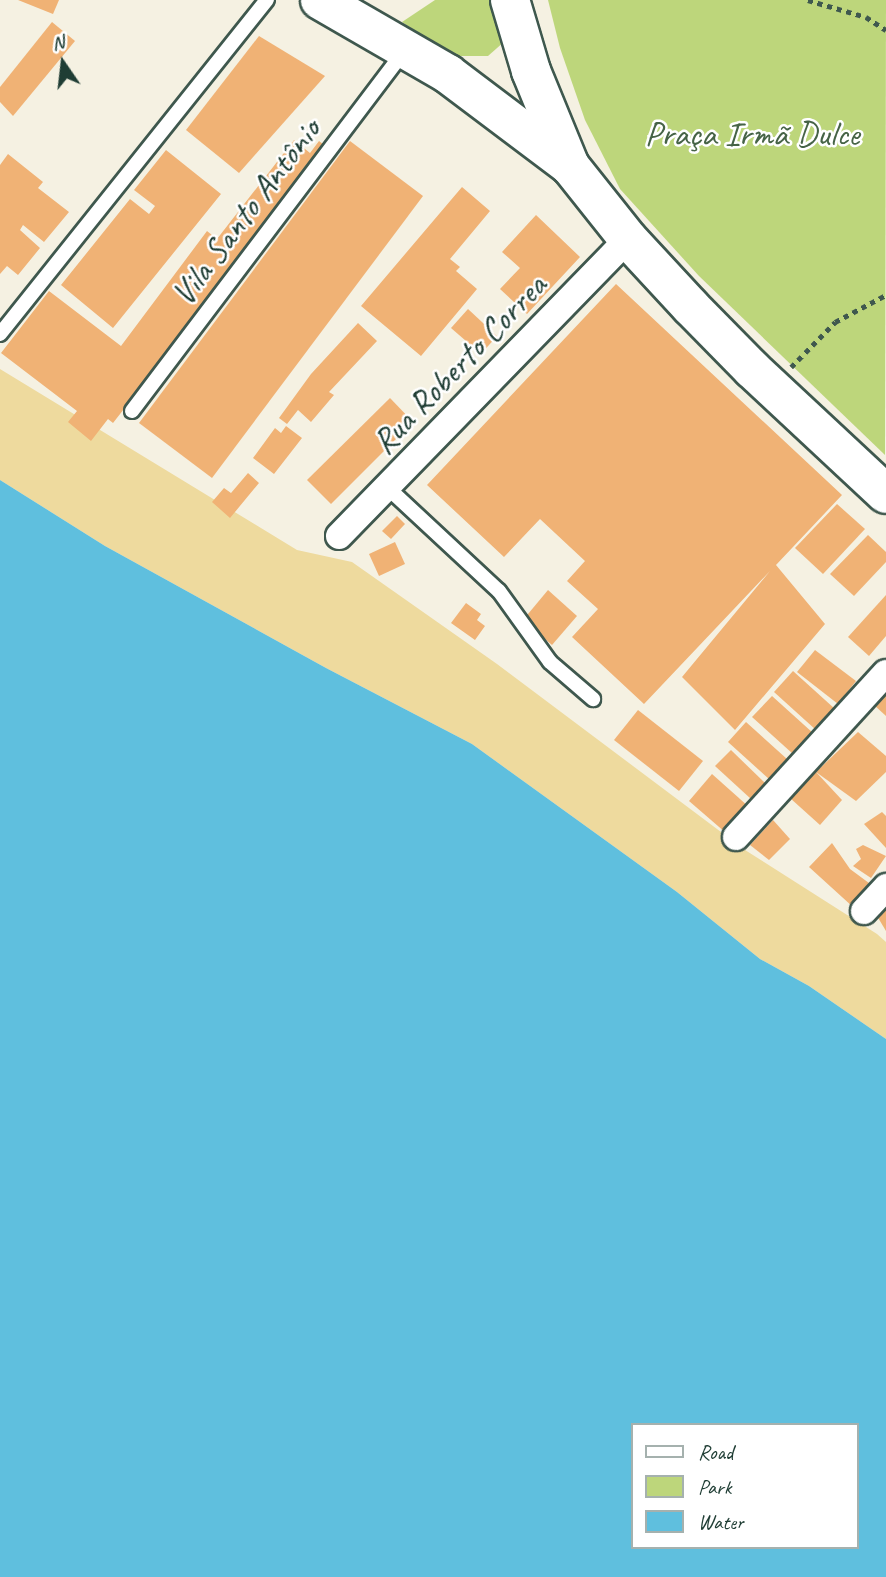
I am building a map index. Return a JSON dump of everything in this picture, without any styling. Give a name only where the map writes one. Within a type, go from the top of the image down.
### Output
[{"type":"main road","points":[[320,0],[448,74],[570,166],[628,239],[691,307],[771,388],[886,494]]},
{"type":"main road","points":[[510,0],[531,71],[570,166]]},
{"type":"main road","points":[[448,74],[494,79],[513,78],[531,71]]},
{"type":"street","name":"Rua Roberto Correa","points":[[339,536],[628,239]]},
{"type":"street","points":[[736,837],[886,673]]},
{"type":"street","points":[[864,911],[886,887]]},
{"type":"lane","points":[[0,334],[267,0]]},
{"type":"lane","name":"Vila Santo Antônio","points":[[132,411],[407,48]]},
{"type":"lane","points":[[388,488],[499,591],[550,662],[593,699]]},
{"type":"path","points":[[808,0],[866,17],[886,30]]},
{"type":"path","points":[[771,388],[835,322],[886,295]]},
{"type":"green space","points":[[435,0],[492,0],[505,41],[488,56],[453,56],[402,22]]},
{"type":"green space","name":"Praça Irmã Dulce","points":[[548,0],[886,0],[885,455],[699,276],[620,189],[585,120],[560,48]]},
{"type":"sand","points":[[0,369],[297,550],[352,562],[497,664],[745,850],[877,934],[886,942],[886,1039],[809,986],[760,959],[677,892],[472,744],[326,668],[105,546],[0,480]]},
{"type":"water","points":[[0,480],[105,546],[326,668],[472,744],[677,892],[760,959],[809,986],[886,1039],[886,1577],[0,1577]]},
{"type":"building","points":[[18,0],[59,0],[53,14]]},
{"type":"building","points":[[52,22],[75,41],[13,116],[0,102],[0,87]]},
{"type":"building","points":[[259,36],[325,76],[239,173],[186,130]]},
{"type":"building","points":[[294,140],[310,153],[319,141],[328,148],[113,423],[108,419],[91,441],[68,422],[77,411],[1,353],[49,291],[121,346],[207,231],[217,239]]},
{"type":"building","points":[[350,141],[423,196],[212,478],[139,423]]},
{"type":"building","points":[[166,150],[221,194],[113,328],[61,285],[130,199],[149,214],[155,206],[134,190]]},
{"type":"building","points":[[8,154],[43,182],[38,188],[69,212],[44,242],[23,225],[20,230],[40,248],[18,275],[7,266],[0,274],[0,165]]},
{"type":"building","points":[[462,187],[490,211],[450,259],[460,267],[456,271],[477,289],[421,356],[361,306]]},
{"type":"building","points":[[536,215],[580,257],[527,314],[500,289],[520,268],[502,252]]},
{"type":"building","points":[[616,284],[842,495],[776,565],[825,624],[735,730],[682,677],[770,571],[644,704],[572,637],[598,609],[567,581],[585,561],[540,519],[504,557],[427,485]]},
{"type":"building","points":[[468,309],[497,336],[481,354],[451,328]]},
{"type":"building","points":[[358,323],[377,341],[329,392],[334,395],[311,422],[298,410],[287,424],[279,418],[311,374]]},
{"type":"building","points":[[390,398],[413,422],[331,504],[307,480]]},
{"type":"building","points":[[286,426],[302,438],[274,474],[253,458],[275,428],[281,433]]},
{"type":"building","points":[[248,473],[259,483],[230,518],[212,502],[224,488],[231,493]]},
{"type":"building","points":[[837,504],[865,529],[823,574],[795,548]]},
{"type":"building","points":[[397,516],[405,524],[391,539],[382,531]]},
{"type":"building","points":[[868,535],[886,552],[886,562],[854,596],[830,574]]},
{"type":"building","points":[[395,542],[405,564],[379,576],[369,554]]},
{"type":"building","points":[[548,590],[577,616],[552,645],[523,620]]},
{"type":"building","points":[[886,595],[886,636],[869,656],[848,637]]},
{"type":"building","points":[[466,603],[481,614],[477,620],[485,626],[475,640],[451,623]]},
{"type":"building","points":[[815,650],[856,681],[838,704],[797,672]]},
{"type":"building","points":[[793,671],[835,709],[816,730],[774,692]]},
{"type":"building","points":[[886,689],[886,716],[874,705]]},
{"type":"building","points":[[772,696],[813,733],[793,754],[752,717]]},
{"type":"building","points":[[638,710],[703,761],[679,791],[614,740]]},
{"type":"building","points":[[746,722],[787,759],[769,779],[728,742]]},
{"type":"building","points":[[858,732],[886,756],[886,772],[856,801],[816,772]]},
{"type":"building","points":[[731,750],[766,784],[751,799],[715,766]]},
{"type":"building","points":[[816,772],[842,800],[820,825],[790,798]]},
{"type":"building","points":[[712,774],[749,807],[726,833],[689,801]]},
{"type":"building","points":[[882,812],[886,816],[886,848],[864,824]]},
{"type":"building","points":[[773,820],[790,839],[769,860],[750,845]]},
{"type":"building","points":[[832,843],[850,869],[873,886],[853,907],[809,867]]},
{"type":"building","points":[[863,845],[886,856],[871,878],[853,866],[861,859],[856,849]]},
{"type":"building","points":[[886,908],[886,931],[877,916]]}]
